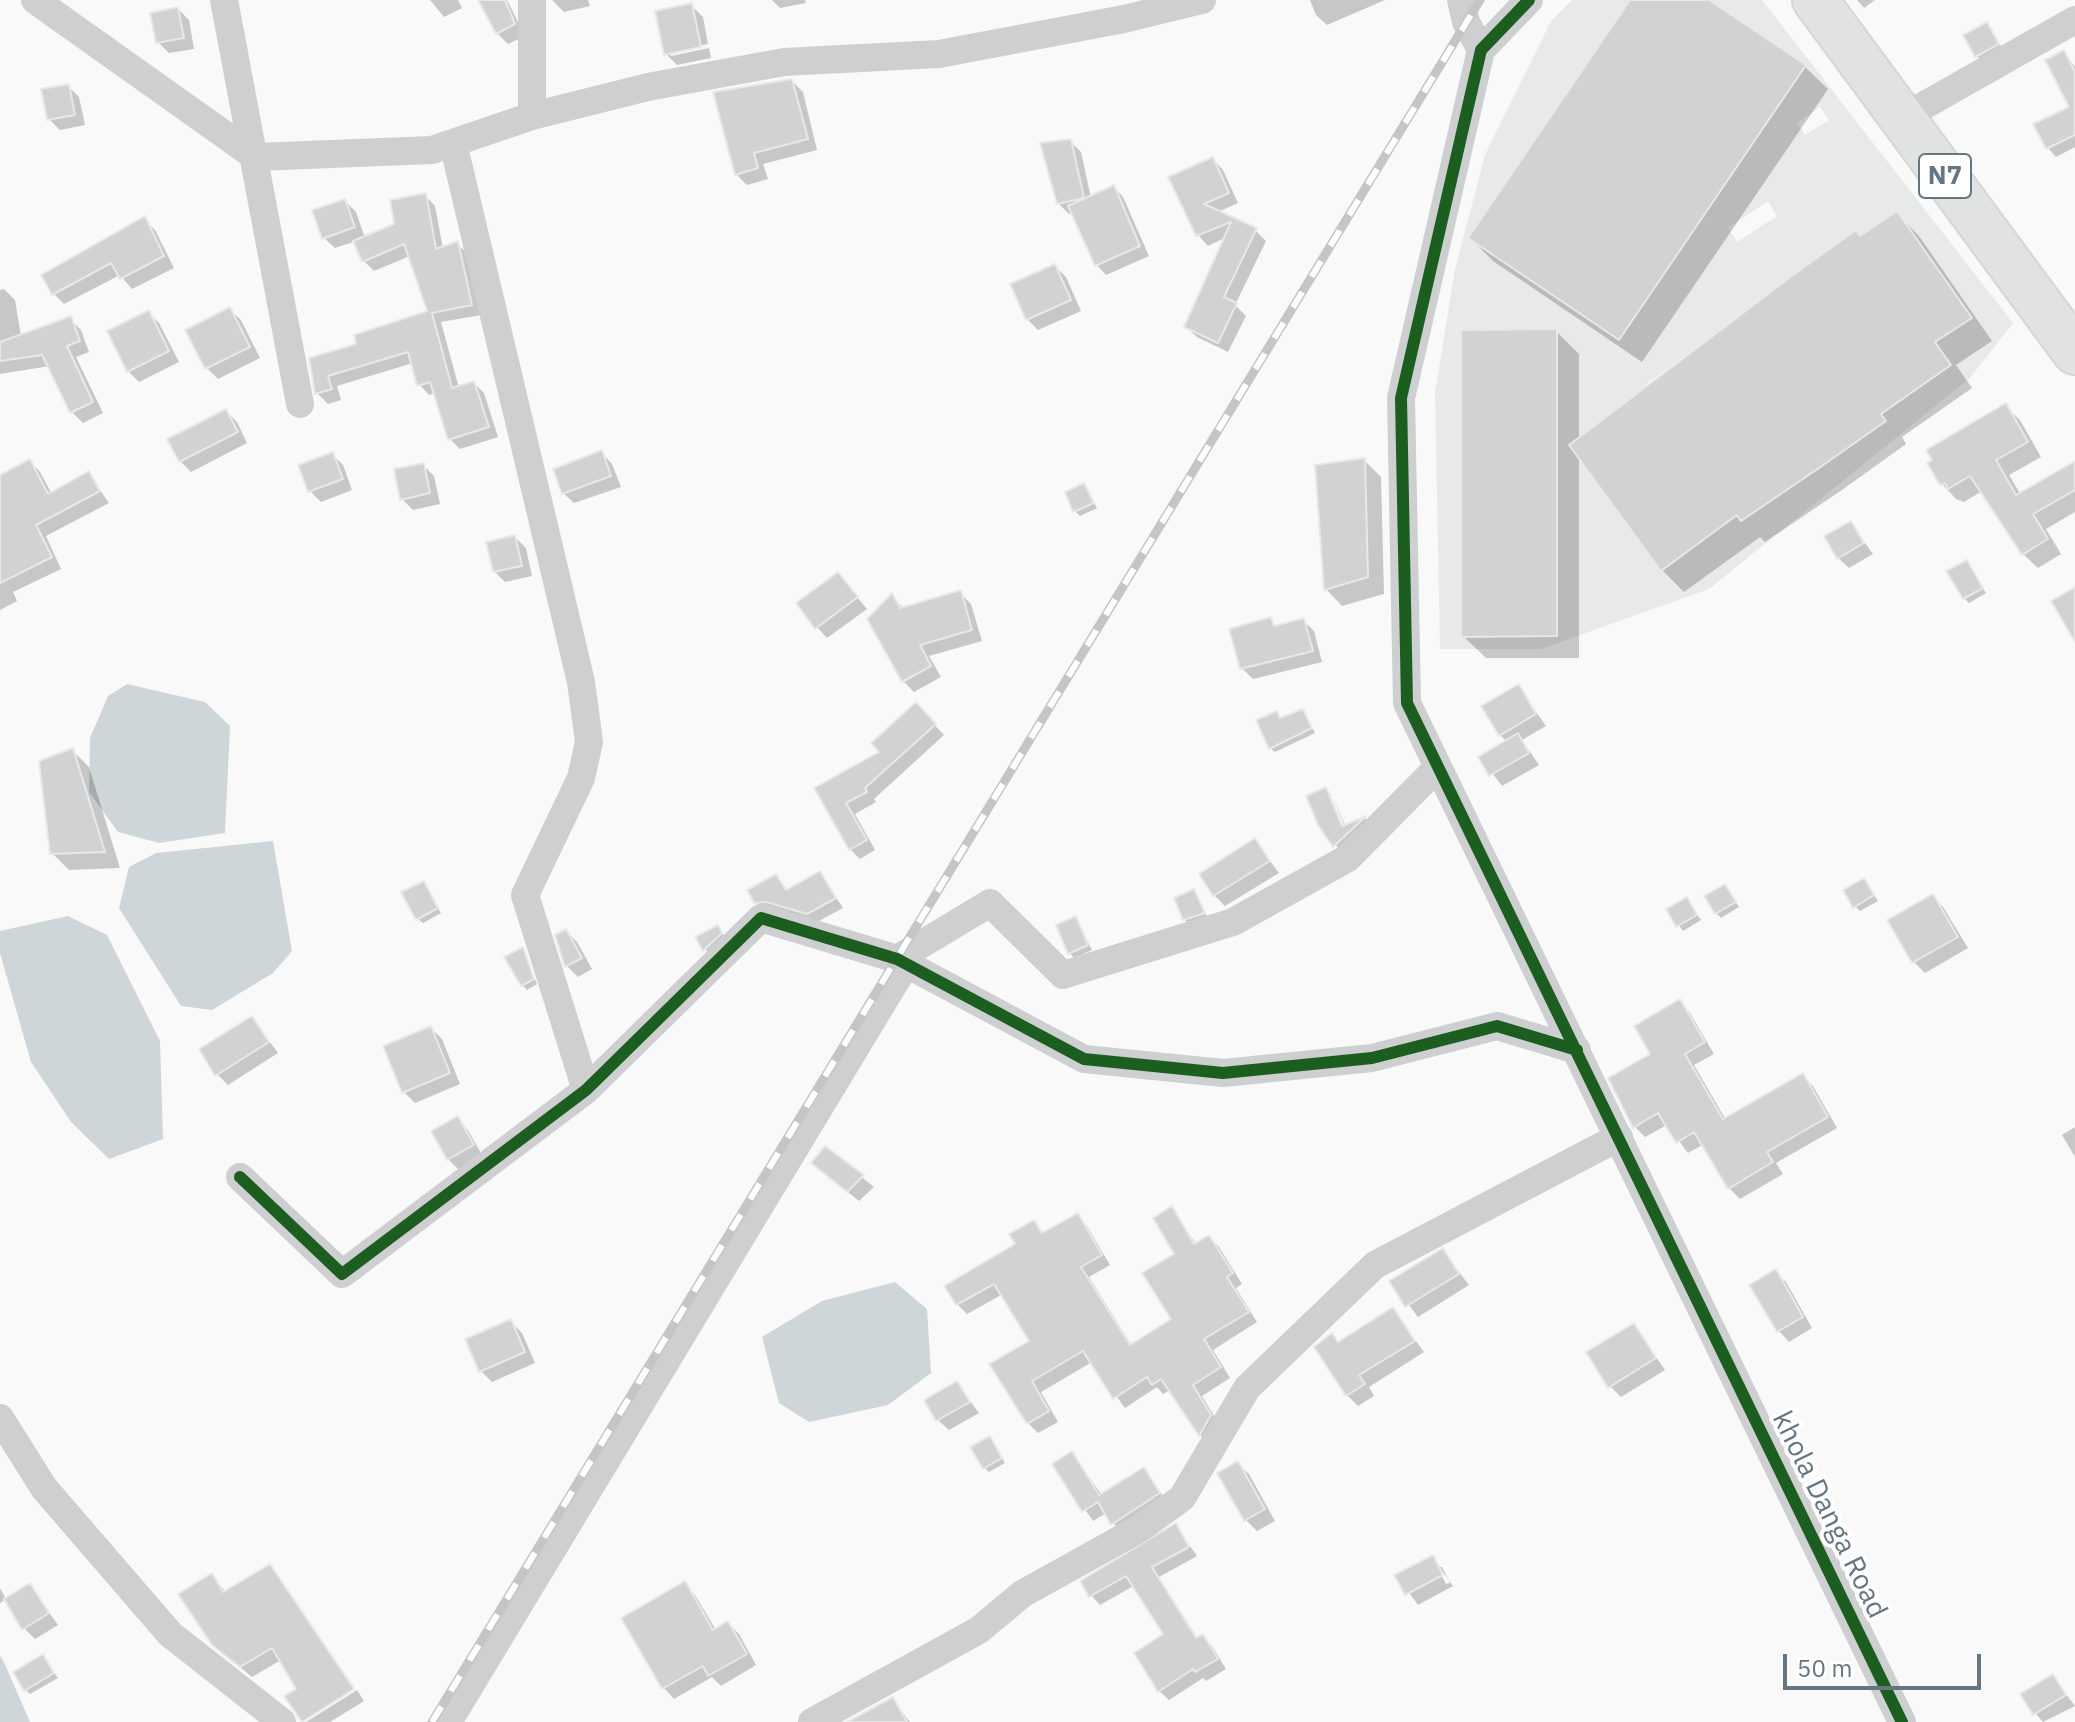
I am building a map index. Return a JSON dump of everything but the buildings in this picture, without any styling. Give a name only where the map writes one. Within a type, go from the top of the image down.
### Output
[{"type":"highway","name":"N7","points":[[1815,0],[2075,352]]},
{"type":"street","points":[[35,0],[256,157],[432,150],[532,116],[648,87],[784,62],[939,54],[1124,19],[1202,0]]},
{"type":"street","points":[[224,0],[256,157],[300,404]]},
{"type":"street","points":[[532,0],[532,116]]},
{"type":"street","points":[[1461,0],[1466,22],[1481,50],[1529,0]]},
{"type":"street","points":[[1902,118],[2075,20]]},
{"type":"street","name":"khola Danga Road","points":[[1481,50],[1401,398],[1407,703],[1902,1722]]},
{"type":"street","points":[[453,143],[583,697],[589,742],[581,778],[525,895],[586,1090]]},
{"type":"street","points":[[448,1722],[901,962],[990,903],[1063,975],[1233,922],[1348,858],[1438,767]]},
{"type":"street","points":[[240,1177],[342,1274],[586,1090],[761,918],[901,962],[1084,1059],[1223,1073],[1372,1058],[1497,1026],[1577,1050]]},
{"type":"street","points":[[812,1722],[979,1630],[1022,1594],[1139,1529],[1182,1498],[1247,1388],[1375,1265],[1619,1137]]},
{"type":"street","points":[[0,1418],[44,1488],[170,1634],[282,1722]]},
{"type":"shaded area","points":[[1572,0],[1630,0],[1468,238],[1619,340],[1806,66],[1709,0],[1762,0],[2013,323],[1970,378],[1709,589],[1541,649],[1440,649],[1435,393],[1455,269],[1485,155],[1551,21]],"holes":[[[1820,107],[1829,120],[1805,135],[1797,123]],[[1768,201],[1777,216],[1737,242],[1728,228]],[[1897,211],[1912,234],[1867,231]],[[1855,231],[1951,365],[1887,409]],[[1788,282],[1886,421],[1819,468],[1721,329]],[[1949,283],[1961,301],[1937,317],[1925,299]],[[1557,329],[1557,636],[1462,637],[1461,330]],[[1708,339],[1805,475],[1742,521],[1645,385]],[[1638,396],[1729,521],[1661,571],[1569,445]]]},
{"type":"shaded area","points":[[127,684],[205,702],[230,726],[225,833],[159,843],[118,832],[89,792],[90,738],[108,696]]},
{"type":"shaded area","points":[[273,841],[292,951],[273,973],[212,1010],[181,1006],[119,908],[129,867],[156,853]]},
{"type":"shaded area","points":[[68,916],[107,935],[160,1041],[163,1139],[109,1159],[71,1122],[31,1062],[0,953],[0,931]]},
{"type":"shaded area","points":[[895,1282],[927,1309],[931,1373],[888,1405],[809,1422],[779,1403],[762,1337],[822,1301]]},
{"type":"shaded area","points":[[0,1656],[3,1660],[30,1722],[0,1722]]},
{"type":"railway","points":[[432,1722],[1480,0]]},
{"type":"cycle path","points":[[1529,0],[1481,50],[1401,398],[1407,703],[1902,1722]]},
{"type":"cycle path","points":[[240,1177],[342,1274],[586,1090],[761,918],[897,959],[1084,1059],[1223,1073],[1372,1058],[1497,1026],[1577,1050]]}]
